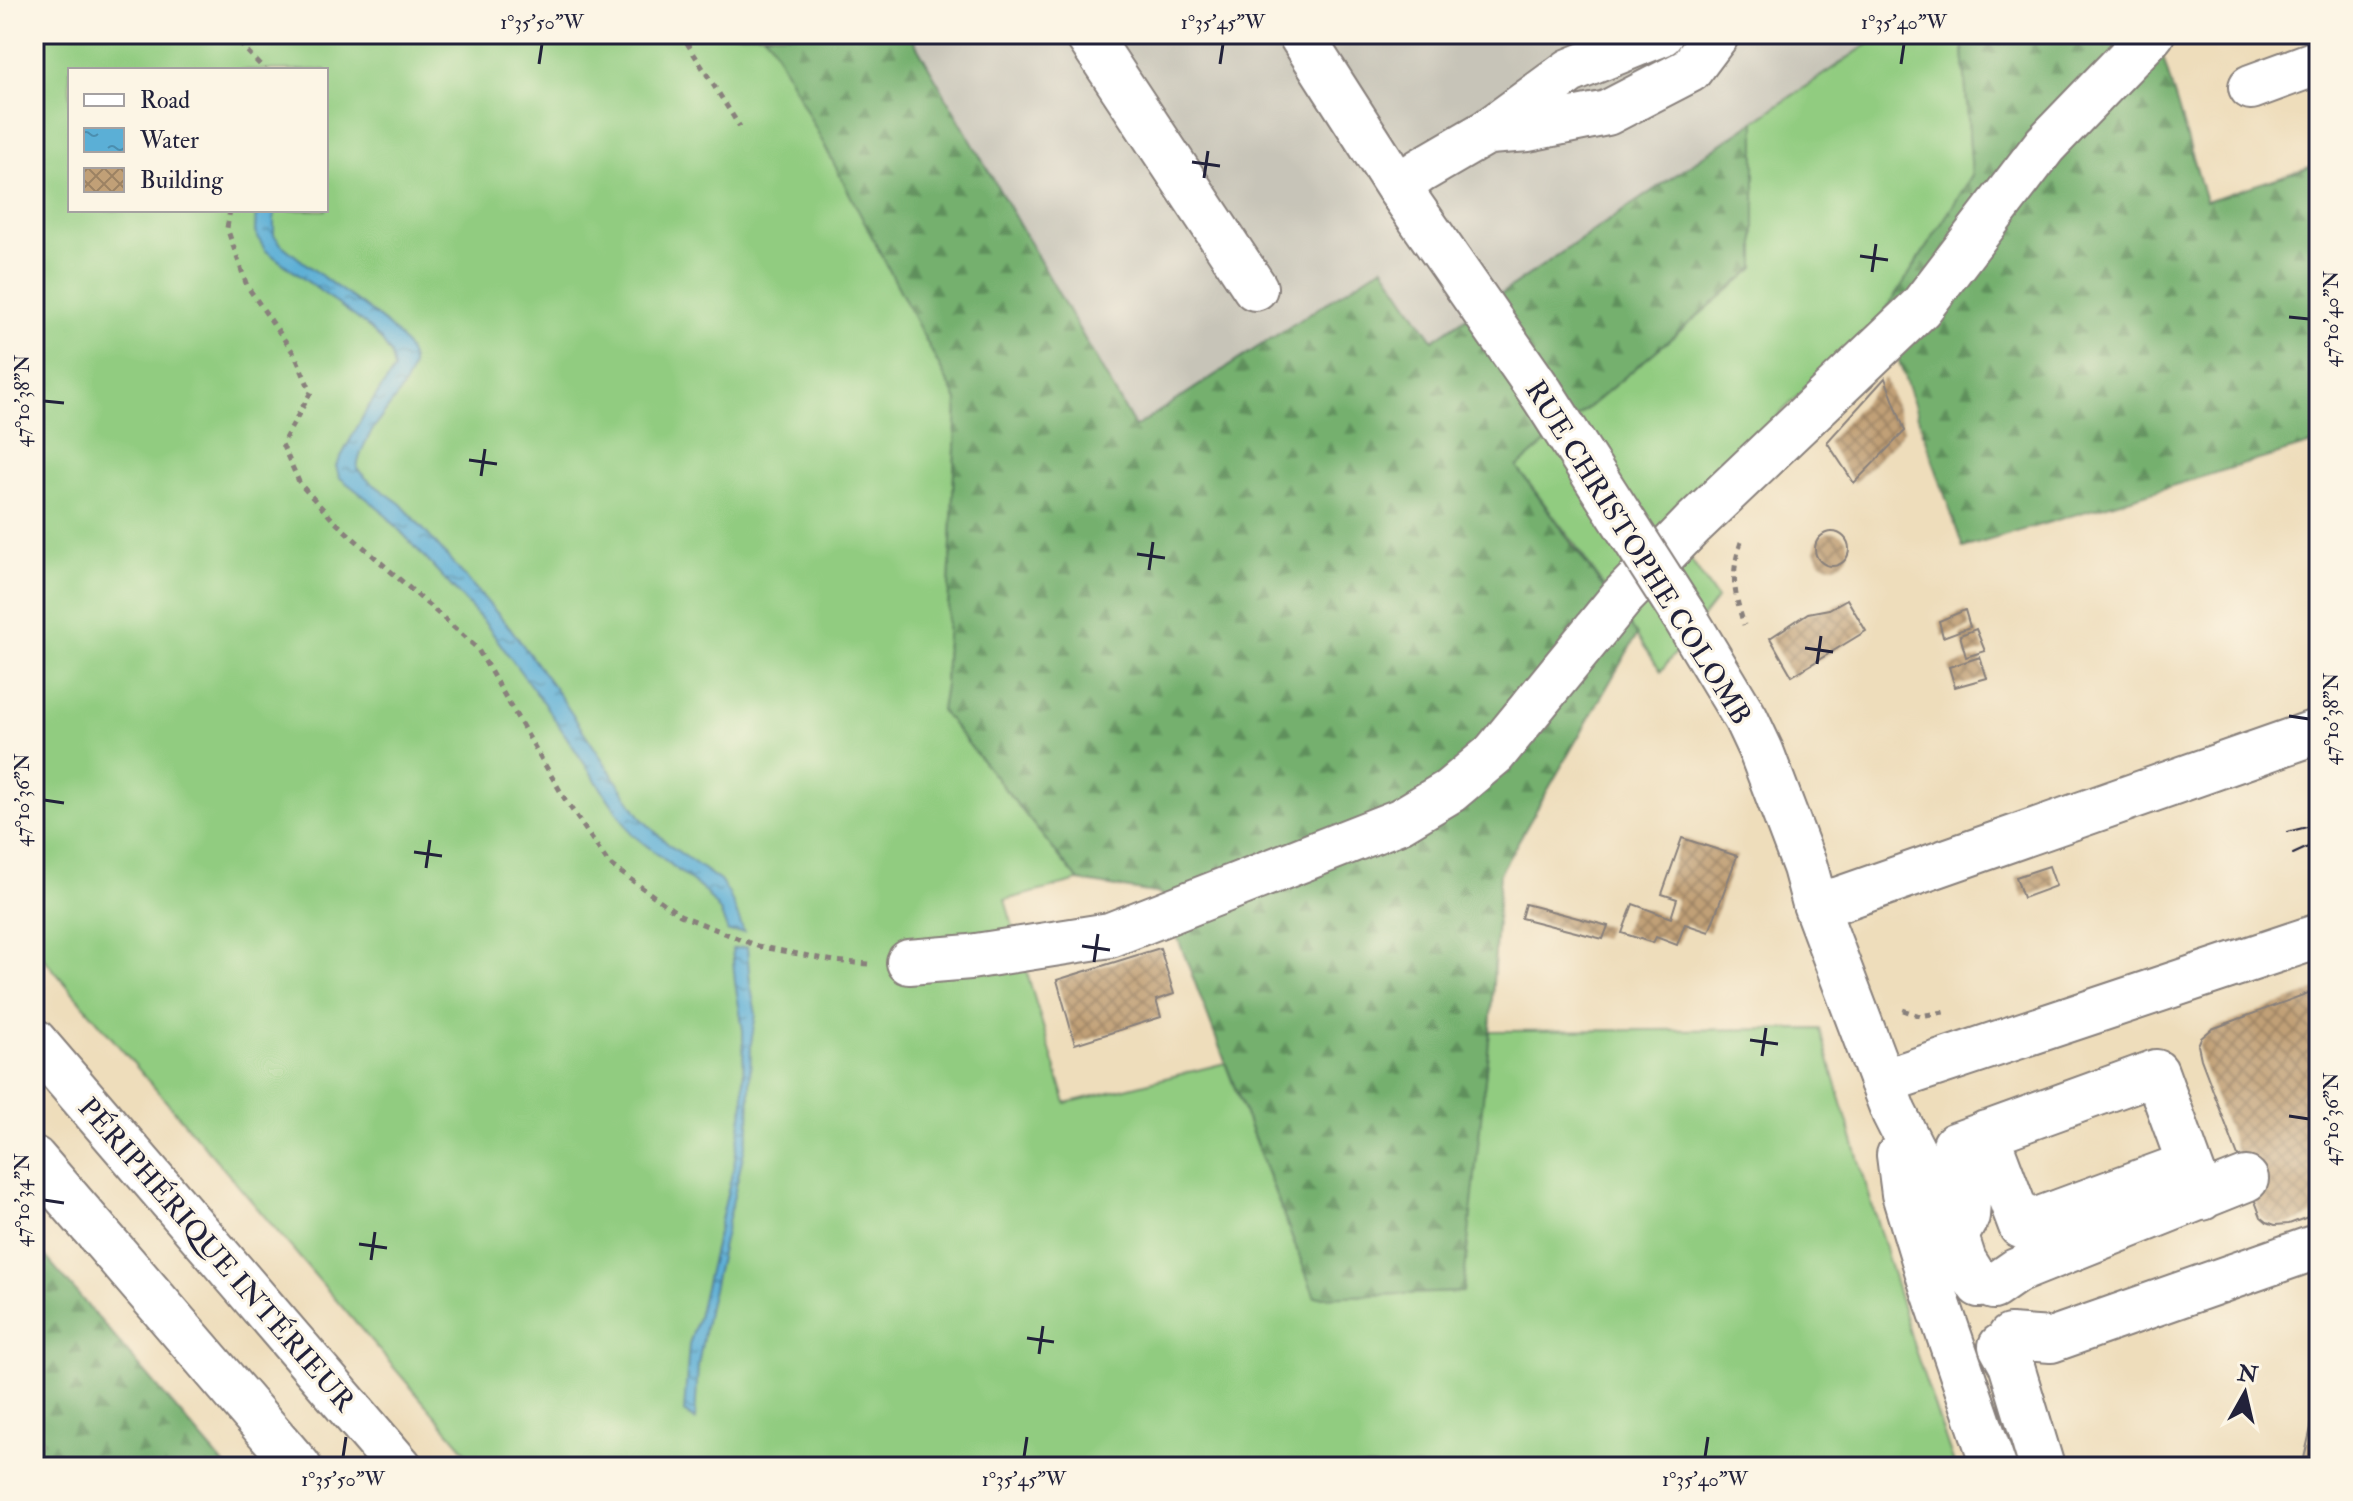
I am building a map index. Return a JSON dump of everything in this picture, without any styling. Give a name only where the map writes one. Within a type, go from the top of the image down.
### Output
[{"type":"main road","points":[[1087,34],[1255,288]]},
{"type":"main road","name":"RUE CHRISTOPHE COLOMB","points":[[1300,34],[1398,187],[1542,394],[1683,614],[1746,719],[1805,867],[1815,904],[1888,1097],[1956,1236],[1964,1261],[1986,1286]]},
{"type":"main road","points":[[1398,187],[1487,132],[1570,71],[1661,34]]},
{"type":"main road","points":[[1487,132],[1528,129],[1607,113],[1690,70],[1717,34]]},
{"type":"main road","points":[[909,962],[970,957],[1110,935],[1400,821],[1450,791],[1494,754],[1622,597],[1682,534],[1921,307],[2045,145],[2152,34]]},
{"type":"main road","points":[[2251,87],[2319,62]]},
{"type":"main road","points":[[1815,904],[1840,899],[2319,731]]},
{"type":"main road","points":[[1888,1097],[2319,936]]},
{"type":"main road","name":"PÉRIPHÉRIQUE INTÉRIEUR","points":[[34,1041],[400,1467]]},
{"type":"main road","points":[[1956,1236],[1967,1216],[1969,1187],[1955,1145],[2156,1072],[2196,1181]]},
{"type":"main road","name":"RUE CHRISTOPHE COLOMB","points":[[1888,1097],[1904,1194],[1994,1467]]},
{"type":"main road","points":[[1986,1133],[2021,1226],[2196,1181],[2246,1179]]},
{"type":"main road","points":[[34,1159],[299,1467]]},
{"type":"main road","points":[[2196,1181],[1986,1286],[1962,1291],[1951,1305],[1947,1330],[1975,1351],[1989,1351],[2005,1342],[2051,1340],[2319,1246]]},
{"type":"main road","points":[[1986,1286],[2005,1295],[2013,1308],[2015,1322],[2005,1342],[2042,1467]]},
{"type":"path","points":[[231,34],[263,68]]},
{"type":"path","points":[[679,34],[740,127]]},
{"type":"path","points":[[230,212],[227,228],[247,286],[295,355],[311,392],[282,444],[300,484],[334,521],[477,648],[566,801],[609,864],[680,915],[757,946],[834,961],[871,964],[909,962]]},
{"type":"path","points":[[1743,533],[1733,564],[1733,591],[1747,635]]},
{"type":"shaded area","points":[[910,34],[1883,34],[1432,340],[1383,266],[1135,428]]},
{"type":"green space","points":[[34,34],[763,34],[770,40],[957,400],[945,685],[941,710],[1079,881],[1005,900],[1066,1103],[1225,1063],[1315,1297],[1462,1292],[1490,1031],[1820,1029],[1915,1350],[1955,1467],[479,1467],[34,947]]},
{"type":"green space","points":[[763,34],[910,34],[1135,427],[1383,266],[1433,340],[1755,121],[1755,268],[1517,467],[1637,635],[1500,873],[1490,1031],[1463,1292],[1315,1297],[1161,894],[1079,881],[941,710],[945,685],[957,400],[770,41]]},
{"type":"green space","points":[[1883,34],[1962,34],[1972,176],[1883,315],[1666,523],[1717,599],[1661,671],[1574,543],[1517,467],[1755,268],[1755,121]]},
{"type":"green space","points":[[1962,34],[2156,34],[2206,201],[2319,164],[2319,442],[1963,548],[1883,315],[1972,176]]},
{"type":"green space","points":[[34,1243],[226,1467],[34,1467],[34,1454],[44,1440],[34,1431]]},
{"type":"water","points":[[256,212],[274,212],[274,235],[282,245],[380,319],[403,342],[410,354],[412,366],[409,377],[367,439],[357,469],[401,504],[511,629],[642,819],[669,845],[720,881],[729,894],[744,932],[728,932],[720,911],[704,891],[632,834],[485,623],[380,509],[339,477],[336,466],[367,409],[394,370],[391,355],[366,325],[265,250],[255,232]]},
{"type":"water","points":[[747,947],[756,1014],[751,1043],[749,1129],[708,1311],[698,1365],[695,1420],[684,1412],[689,1345],[734,1165],[744,1103],[743,1030],[732,949]]},
{"type":"building","points":[[1885,378],[1905,431],[1854,483],[1827,442]]},
{"type":"building","points":[[1832,532],[1844,537],[1849,549],[1844,561],[1832,566],[1820,561],[1815,549],[1820,537]]},
{"type":"building","points":[[1847,599],[1866,631],[1792,676],[1770,638],[1808,613],[1829,609]]},
{"type":"building","points":[[1965,610],[1970,627],[1943,637],[1939,621]]},
{"type":"building","points":[[1976,629],[1985,651],[1966,657],[1960,635]]},
{"type":"building","points":[[1980,657],[1987,678],[1955,687],[1949,667]]},
{"type":"building","points":[[1682,838],[1737,856],[1709,932],[1685,924],[1677,945],[1656,937],[1653,943],[1622,933],[1633,904],[1671,918],[1677,899],[1662,894]]},
{"type":"building","points":[[2049,866],[2056,886],[2023,898],[2016,877]]},
{"type":"building","points":[[1525,904],[1608,926],[1603,939],[1521,918]]},
{"type":"building","points":[[1160,948],[1174,994],[1156,1000],[1161,1017],[1075,1044],[1057,980]]},
{"type":"building","points":[[2319,989],[2319,1213],[2289,1224],[2275,1225],[2261,1217],[2198,1045],[2212,1029]]},
{"type":"building","points":[[2318,1397],[2319,1467],[2302,1467]]},
{"type":"tram line","points":[[2287,832],[2319,824]]},
{"type":"tram line","points":[[2293,854],[2319,842]]}]
